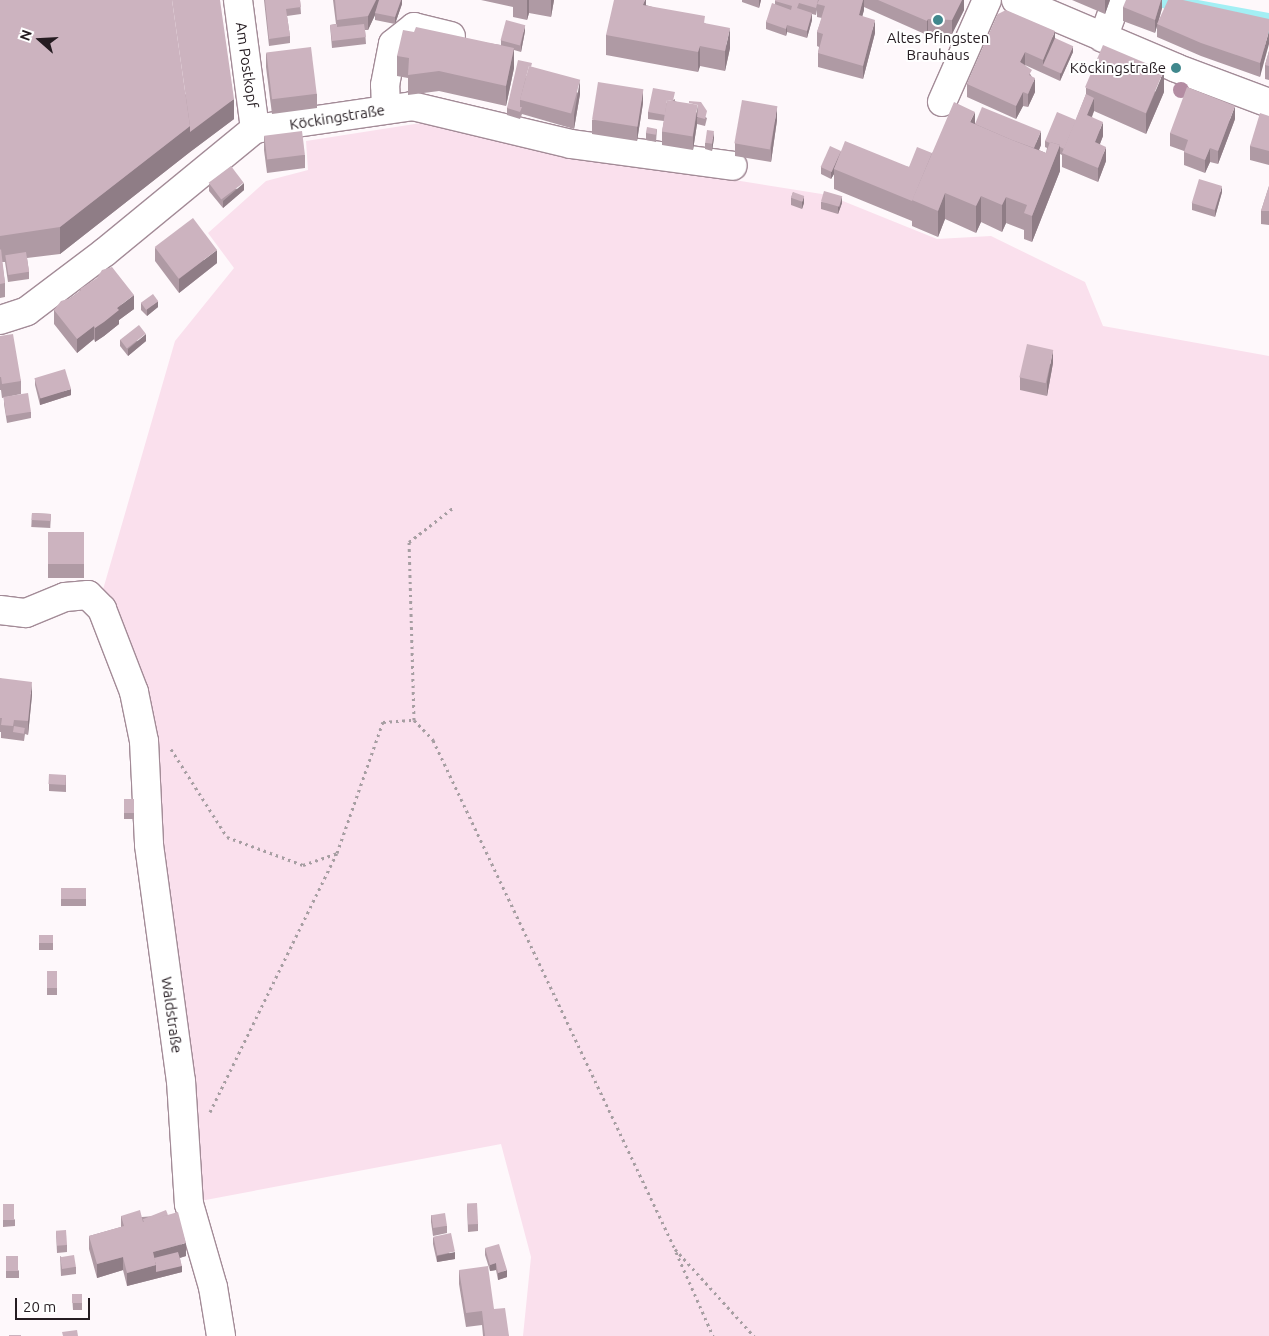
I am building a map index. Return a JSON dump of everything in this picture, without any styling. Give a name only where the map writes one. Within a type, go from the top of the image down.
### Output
[{"type":"street","name":"Am Postkopf","points":[[238,0],[255,129]]},
{"type":"street","points":[[942,102],[987,0]]},
{"type":"street","points":[[1016,0],[1176,68],[1269,103]]},
{"type":"street","points":[[1103,38],[1117,0]]},
{"type":"street","points":[[386,110],[385,85],[393,44],[414,27],[480,42]]},
{"type":"street","name":"Köckingstraße","points":[[255,129],[412,106],[571,144],[733,166]]},
{"type":"street","points":[[0,320],[27,311],[105,252],[255,129]]},
{"type":"street","name":"Waldstraße","points":[[13,612],[66,597],[88,596],[102,609],[134,692],[144,742],[149,845],[181,1081],[189,1204],[213,1287],[221,1336]]},
{"type":"path","points":[[454,507],[409,542],[414,720],[433,740],[675,1249],[713,1336]]},
{"type":"path","points":[[208,1116],[337,853],[383,722],[414,720]]},
{"type":"path","points":[[165,740],[227,837],[303,865],[337,853]]},
{"type":"path","points":[[675,1249],[754,1336]]},
{"type":"shaded area","points":[[434,121],[571,154],[828,195],[937,239],[991,236],[1085,282],[1103,326],[1269,356],[1269,1336],[523,1336],[531,1257],[501,1144],[195,1202],[168,926],[102,593],[175,341],[234,268],[208,233],[266,181],[308,170],[306,141]]},
{"type":"water","points":[[1136,0],[1198,0],[1269,13],[1269,34],[1169,10]]},
{"type":"building","points":[[0,0],[172,0],[190,126],[60,227],[0,236]]},
{"type":"building","points":[[172,0],[220,0],[234,99],[190,132],[190,126]]},
{"type":"building","points":[[265,0],[300,0],[301,7],[286,9],[290,36],[269,39]]},
{"type":"building","points":[[335,0],[376,0],[368,16],[337,20]]},
{"type":"building","points":[[379,0],[401,0],[395,17],[375,13]]},
{"type":"building","points":[[614,0],[645,0],[643,5],[705,16],[704,23],[730,28],[725,51],[700,46],[698,52],[606,35]]},
{"type":"building","points":[[775,0],[818,0],[816,8],[799,3],[797,8],[812,13],[807,31],[787,25],[786,29],[766,22],[772,3],[791,10],[792,6]]},
{"type":"building","points":[[819,0],[863,0],[859,15],[875,20],[863,66],[818,53],[823,34],[817,32],[825,6],[817,4]]},
{"type":"building","points":[[878,0],[962,0],[952,20],[928,19],[927,21]]},
{"type":"building","points":[[1126,0],[1161,0],[1155,20],[1123,7]]},
{"type":"building","points":[[1168,0],[1183,0],[1269,19],[1269,31],[1260,63],[1201,43],[1157,24]]},
{"type":"building","points":[[1006,10],[1055,31],[1043,60],[1025,52],[1020,62],[1032,70],[1029,75],[1035,78],[1028,94],[1023,92],[1016,106],[967,84],[998,14]]},
{"type":"building","points":[[506,20],[525,25],[520,45],[501,40]]},
{"type":"building","points":[[337,24],[337,27],[364,24],[366,37],[332,41],[330,25]]},
{"type":"building","points":[[416,27],[514,48],[506,86],[439,71],[408,75],[409,58],[397,56],[403,30],[414,32]]},
{"type":"building","points":[[1055,38],[1073,46],[1061,74],[1043,65]]},
{"type":"building","points":[[1103,45],[1164,71],[1146,113],[1085,87]]},
{"type":"building","points":[[311,47],[317,94],[272,99],[266,52]]},
{"type":"building","points":[[1269,51],[1269,66],[1265,65]]},
{"type":"building","points":[[518,60],[532,63],[531,67],[529,66],[520,100],[520,107],[522,107],[520,112],[507,108]]},
{"type":"building","points":[[529,66],[580,80],[571,114],[520,100]]},
{"type":"building","points":[[598,82],[643,89],[637,127],[592,120]]},
{"type":"building","points":[[1187,87],[1235,106],[1218,151],[1210,148],[1205,160],[1184,152],[1188,140],[1170,133]]},
{"type":"building","points":[[653,88],[675,92],[673,101],[667,100],[665,115],[648,112]]},
{"type":"building","points":[[1086,94],[1094,98],[1087,115],[1103,122],[1095,142],[1106,147],[1098,168],[1062,153]]},
{"type":"building","points":[[667,100],[698,105],[693,136],[662,132]]},
{"type":"building","points":[[742,100],[777,106],[770,150],[734,143]]},
{"type":"building","points":[[689,101],[701,102],[707,111],[705,119],[697,117],[698,105],[689,103]]},
{"type":"building","points":[[954,102],[975,112],[970,122],[1012,140],[1046,153],[1050,142],[1060,145],[1032,216],[1024,213],[1027,205],[1006,197],[1002,205],[981,196],[976,206],[945,193],[938,211],[912,200]]},
{"type":"building","points":[[982,107],[1041,131],[1034,148],[975,124]]},
{"type":"building","points":[[1057,112],[1076,120],[1064,149],[1060,145],[1045,141]]},
{"type":"building","points":[[1260,113],[1269,116],[1269,151],[1250,146]]},
{"type":"building","points":[[647,127],[657,129],[656,135],[646,133]]},
{"type":"building","points":[[707,130],[714,131],[712,144],[705,143]]},
{"type":"building","points":[[302,131],[305,155],[267,159],[264,136]]},
{"type":"building","points":[[845,141],[909,167],[917,147],[932,153],[912,201],[834,169]]},
{"type":"building","points":[[830,146],[841,151],[832,172],[821,167]]},
{"type":"building","points":[[231,166],[244,183],[221,200],[209,183]]},
{"type":"building","points":[[1199,179],[1222,186],[1215,210],[1192,203]]},
{"type":"building","points":[[1269,186],[1269,211],[1261,211]]},
{"type":"building","points":[[824,191],[842,196],[839,207],[821,202]]},
{"type":"building","points":[[793,192],[804,196],[802,202],[791,198]]},
{"type":"building","points":[[193,218],[217,250],[179,279],[155,247]]},
{"type":"building","points":[[0,250],[5,283],[0,284]]},
{"type":"building","points":[[26,252],[29,272],[8,275],[5,255]]},
{"type":"building","points":[[112,267],[134,295],[117,308],[119,310],[104,322],[95,328],[94,326],[77,339],[54,310],[61,301],[71,298],[80,289],[97,278],[102,270]]},
{"type":"building","points":[[153,294],[158,301],[146,310],[141,303]]},
{"type":"building","points":[[139,325],[146,334],[127,348],[120,340]]},
{"type":"building","points":[[13,334],[21,381],[2,384],[0,377],[0,336]]},
{"type":"building","points":[[1027,344],[1053,350],[1046,383],[1019,377]]},
{"type":"building","points":[[65,369],[71,389],[41,398],[34,378]]},
{"type":"building","points":[[28,393],[31,412],[6,416],[3,397]]},
{"type":"building","points":[[32,513],[51,514],[51,521],[32,520]]},
{"type":"building","points":[[48,532],[84,532],[84,564],[48,564]]},
{"type":"building","points":[[0,678],[32,682],[28,721],[14,720],[13,726],[1,725]]},
{"type":"building","points":[[14,726],[25,728],[24,734],[13,732]]},
{"type":"building","points":[[49,774],[66,775],[65,785],[48,784]]},
{"type":"building","points":[[124,799],[134,799],[134,813],[124,813]]},
{"type":"building","points":[[61,888],[86,888],[86,899],[61,899]]},
{"type":"building","points":[[39,935],[53,935],[53,943],[39,943]]},
{"type":"building","points":[[47,971],[57,971],[57,988],[47,988]]},
{"type":"building","points":[[477,1203],[478,1224],[468,1224],[467,1204]]},
{"type":"building","points":[[3,1204],[14,1204],[14,1220],[3,1220]]},
{"type":"building","points":[[140,1210],[143,1222],[178,1212],[186,1243],[153,1252],[156,1265],[127,1273],[123,1257],[97,1264],[89,1236],[124,1226],[121,1216]]},
{"type":"building","points":[[166,1210],[168,1215],[145,1224],[143,1219]]},
{"type":"building","points":[[445,1213],[447,1226],[433,1228],[431,1215]]},
{"type":"building","points":[[66,1230],[67,1245],[57,1246],[56,1231]]},
{"type":"building","points":[[451,1233],[455,1252],[437,1255],[433,1237]]},
{"type":"building","points":[[499,1244],[507,1270],[498,1273],[496,1263],[490,1265],[485,1248]]},
{"type":"building","points":[[178,1252],[182,1266],[156,1272],[154,1258]]},
{"type":"building","points":[[74,1255],[76,1267],[62,1269],[60,1257]]},
{"type":"building","points":[[6,1256],[18,1256],[18,1271],[6,1271]]},
{"type":"building","points":[[488,1266],[494,1309],[505,1308],[509,1336],[485,1336],[482,1311],[466,1313],[459,1270]]},
{"type":"building","points":[[72,1294],[82,1294],[82,1303],[72,1303]]},
{"type":"building","points":[[77,1330],[78,1336],[63,1336],[62,1332]]},
{"type":"place","name":"Altes Pfingsten Brauhaus","points":[[938,20]]},
{"type":"place","name":"Köckingstraße","points":[[1176,68]]}]
